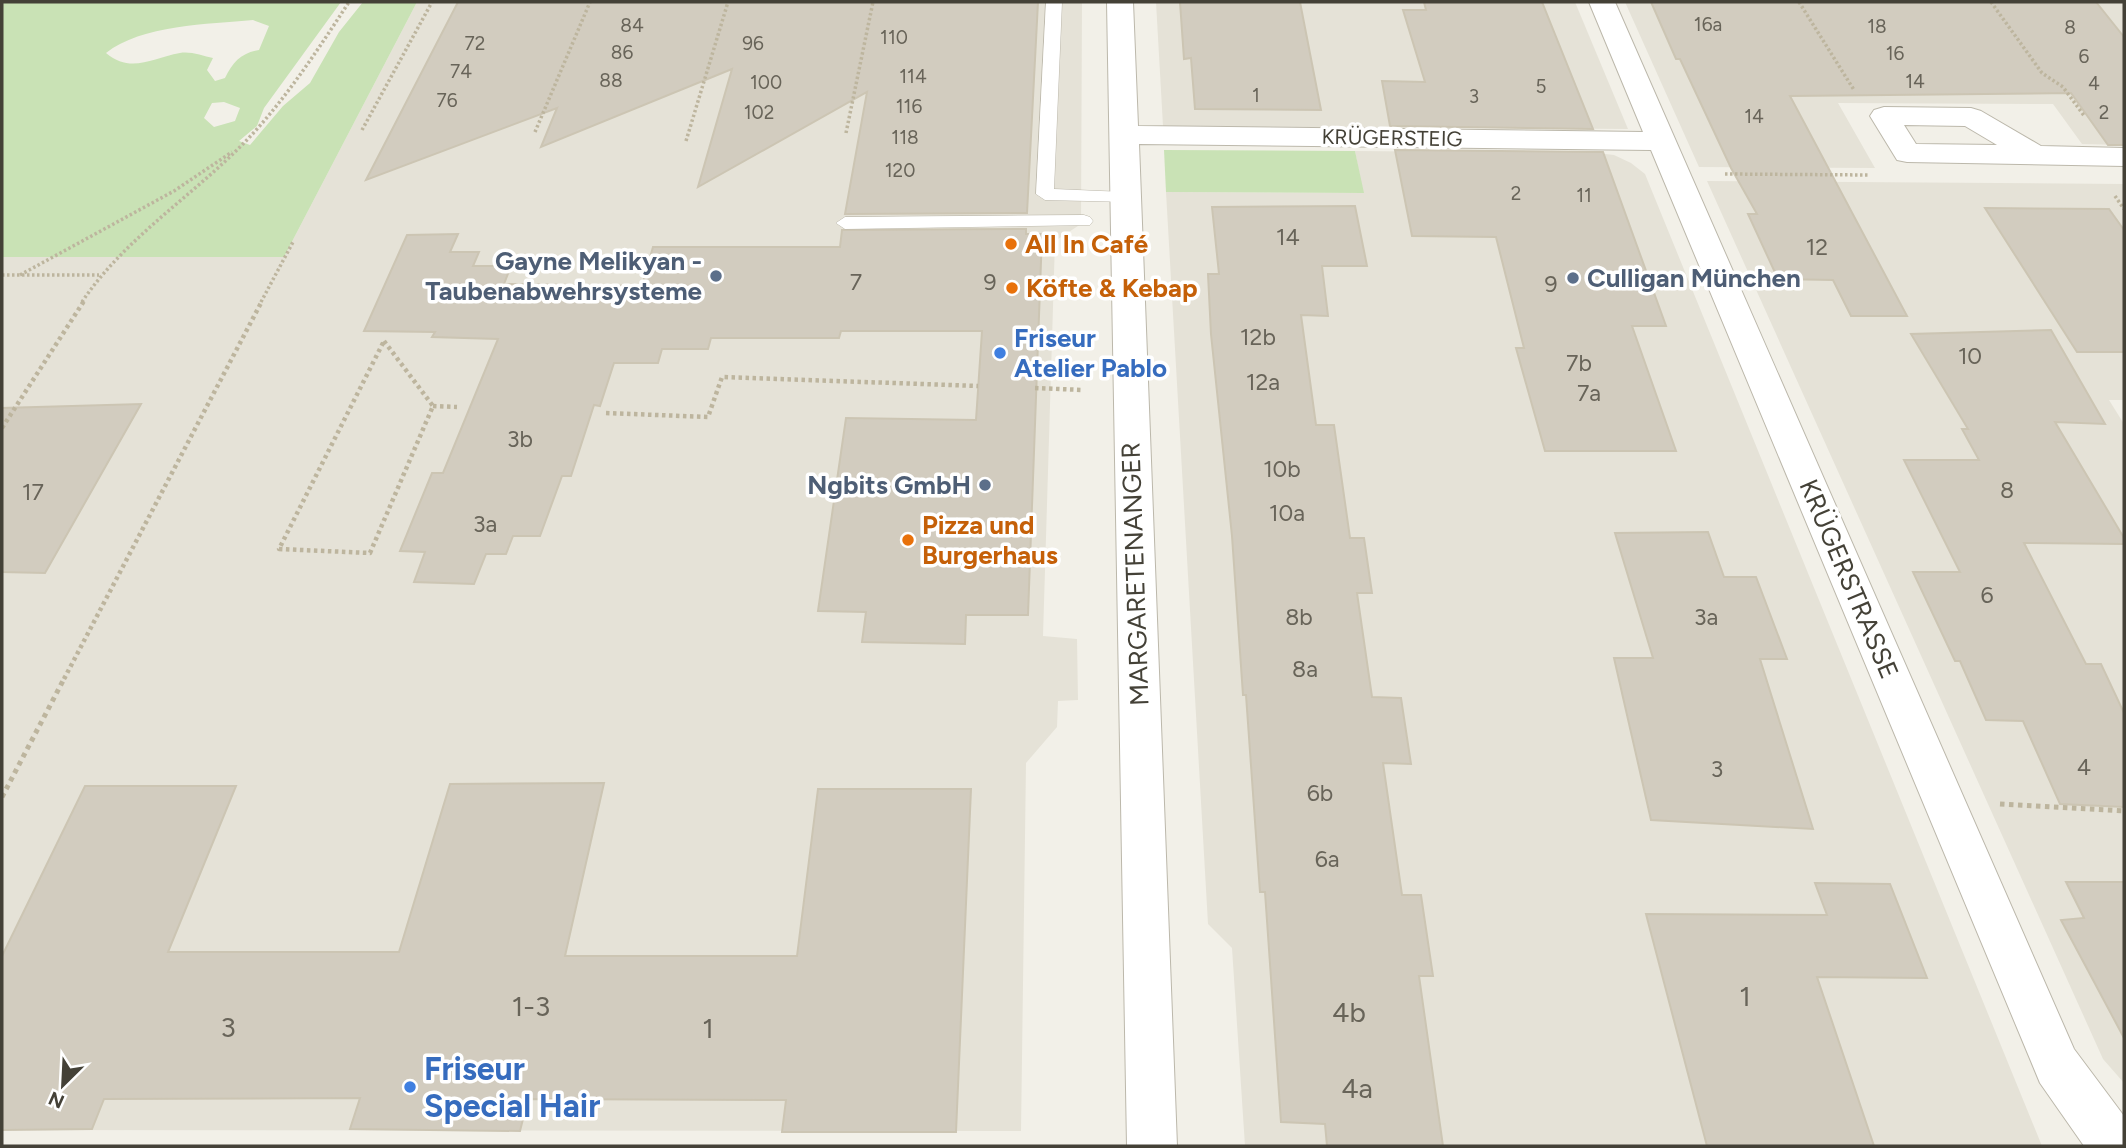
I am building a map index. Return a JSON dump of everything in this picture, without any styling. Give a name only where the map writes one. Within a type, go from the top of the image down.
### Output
[{"type":"street","name":"MARGARETENANGER","points":[[1119,2],[1152,1146]]},
{"type":"street","name":"KRÜGERSTRASSE","points":[[1602,2],[2057,1066],[2115,1146]]},
{"type":"street","points":[[1884,116],[1907,153],[2120,157]]},
{"type":"street","points":[[1884,116],[1971,117],[2035,155]]},
{"type":"street","name":"KRÜGERSTEIG","points":[[1122,135],[1668,157]]},
{"type":"lane","points":[[1054,2],[1045,194],[1124,198]]},
{"type":"lane","points":[[845,223],[1084,221]]},
{"type":"path","points":[[2,428],[100,275],[244,144],[307,65],[349,2]]},
{"type":"path","points":[[362,130],[432,2]]},
{"type":"path","points":[[535,132],[590,2]]},
{"type":"path","points":[[687,141],[729,2]]},
{"type":"path","points":[[846,133],[873,2]]},
{"type":"path","points":[[1799,2],[1867,112],[1884,116]]},
{"type":"path","points":[[1991,2],[2042,73],[2063,87],[2120,157]]},
{"type":"path","points":[[20,275],[174,191],[244,144]]},
{"type":"path","points":[[1668,157],[1897,175],[1907,153]]},
{"type":"path","points":[[2,797],[293,242]]},
{"type":"path","points":[[2,275],[100,275]]},
{"type":"path","points":[[384,341],[433,406],[370,553],[279,549],[384,341]]},
{"type":"path","points":[[606,413],[708,417],[722,377],[978,386]]},
{"type":"path","points":[[433,406],[457,407]]},
{"type":"path","points":[[2061,807],[2124,811]]},
{"type":"shaded area","points":[[417,2],[1082,2],[1081,224],[1055,241],[1043,636],[1077,639],[1078,700],[1058,701],[1057,727],[1026,763],[1021,1131],[2,1130],[2,257],[284,257]]},
{"type":"shaded area","points":[[1156,2],[1575,2],[1628,129],[1163,126]]},
{"type":"shaded area","points":[[1625,2],[2124,2],[2124,145],[2082,144],[2053,104],[1838,103],[1875,168],[1699,167]]},
{"type":"shaded area","points":[[1355,151],[1597,153],[1614,155],[1645,174],[2042,1146],[1245,1146],[1232,948],[1208,924],[1166,192],[1363,193]]},
{"type":"shaded area","points":[[1707,181],[2124,184],[2124,400],[2109,400],[2124,424],[2124,1083],[2103,1059]]},
{"type":"green space","points":[[341,2],[264,108],[257,126],[239,141],[250,145],[283,106],[310,83],[339,32],[363,2],[417,2],[284,257],[2,257],[2,4]],"holes":[[[253,20],[269,26],[259,50],[242,56],[225,78],[215,81],[207,70],[213,58],[184,53],[133,64],[124,63],[106,53],[121,44],[156,31]],[[224,102],[240,108],[235,121],[214,127],[204,118],[212,103]]]},
{"type":"green space","points":[[1164,150],[1355,151],[1364,193],[1166,192]]},
{"type":"building","points":[[458,2],[1038,2],[1027,213],[845,214],[867,92],[698,187],[732,69],[541,147],[557,108],[366,180]]},
{"type":"building","points":[[1180,2],[1300,2],[1321,110],[1195,109],[1191,58],[1184,59]]},
{"type":"building","points":[[1424,2],[1542,2],[1593,129],[1390,126],[1382,81],[1425,82],[1403,10],[1426,10]]},
{"type":"building","points":[[1651,2],[2096,2],[2124,37],[2124,145],[2108,145],[2071,93],[1790,96],[1907,316],[1851,316],[1833,280],[1778,279],[1748,214],[1757,214],[1731,168],[1680,59],[1676,59]]},
{"type":"building","points":[[1395,150],[1603,152],[1666,326],[1632,326],[1676,451],[1545,451],[1516,348],[1524,348],[1496,237],[1412,236]]},
{"type":"building","points":[[1355,206],[1367,266],[1322,266],[1328,316],[1301,315],[1316,425],[1334,425],[1350,538],[1364,538],[1372,593],[1357,593],[1372,697],[1401,698],[1411,764],[1383,763],[1402,895],[1421,895],[1433,976],[1419,976],[1443,1146],[1327,1146],[1325,1124],[1281,1122],[1265,892],[1260,892],[1246,695],[1243,695],[1232,536],[1211,334],[1208,274],[1219,274],[1212,207]]},
{"type":"building","points":[[1985,208],[2109,209],[2124,230],[2124,352],[2077,352]]},
{"type":"building","points":[[1026,229],[1026,234],[1042,234],[1028,615],[966,615],[965,644],[862,642],[866,612],[818,611],[846,418],[976,420],[982,331],[841,331],[839,338],[711,338],[708,349],[662,349],[658,363],[614,363],[600,406],[594,405],[571,476],[562,476],[540,536],[513,536],[506,554],[486,554],[474,584],[414,582],[425,552],[400,551],[432,473],[443,473],[498,339],[432,337],[435,332],[364,331],[407,235],[458,234],[450,252],[479,252],[473,266],[511,266],[504,284],[642,286],[653,247],[840,247],[842,230]]},
{"type":"building","points":[[2051,330],[2105,424],[2055,422],[2124,538],[2124,544],[2024,543],[2086,664],[2101,664],[2124,713],[2124,807],[2060,804],[2023,721],[1986,720],[1960,661],[1955,661],[1913,572],[1960,572],[1904,460],[1979,460],[1962,429],[1968,429],[1911,334]]},
{"type":"building","points":[[141,404],[45,573],[2,572],[2,408]]},
{"type":"building","points":[[1708,532],[1724,577],[1756,577],[1787,659],[1760,659],[1813,829],[1651,820],[1614,658],[1653,658],[1615,533]]},
{"type":"building","points":[[604,783],[565,956],[797,956],[818,789],[971,789],[956,1132],[782,1132],[786,1100],[528,1099],[520,1131],[350,1129],[360,1098],[104,1099],[92,1129],[2,1130],[2,956],[85,786],[236,786],[168,952],[399,952],[450,784]]},
{"type":"building","points":[[2066,882],[2124,882],[2124,1038],[2061,920],[2084,918]]},
{"type":"building","points":[[1815,883],[1890,884],[1927,978],[1817,977],[1874,1146],[1707,1146],[1646,914],[1827,915]]},
{"type":"place","name":"All In Café","points":[[1011,244]]},
{"type":"place","name":"Gayne Melikyan - Taubenabwehrsysteme","points":[[716,276]]},
{"type":"place","name":"Culligan München","points":[[1573,278]]},
{"type":"place","name":"Köfte & Kebap","points":[[1012,288]]},
{"type":"place","name":"Friseur Atelier Pablo","points":[[1000,353]]},
{"type":"place","name":"Ngbits GmbH","points":[[985,485]]},
{"type":"place","name":"Pizza und Burgerhaus","points":[[908,540]]},
{"type":"place","name":"Friseur Special Hair","points":[[410,1087]]}]
